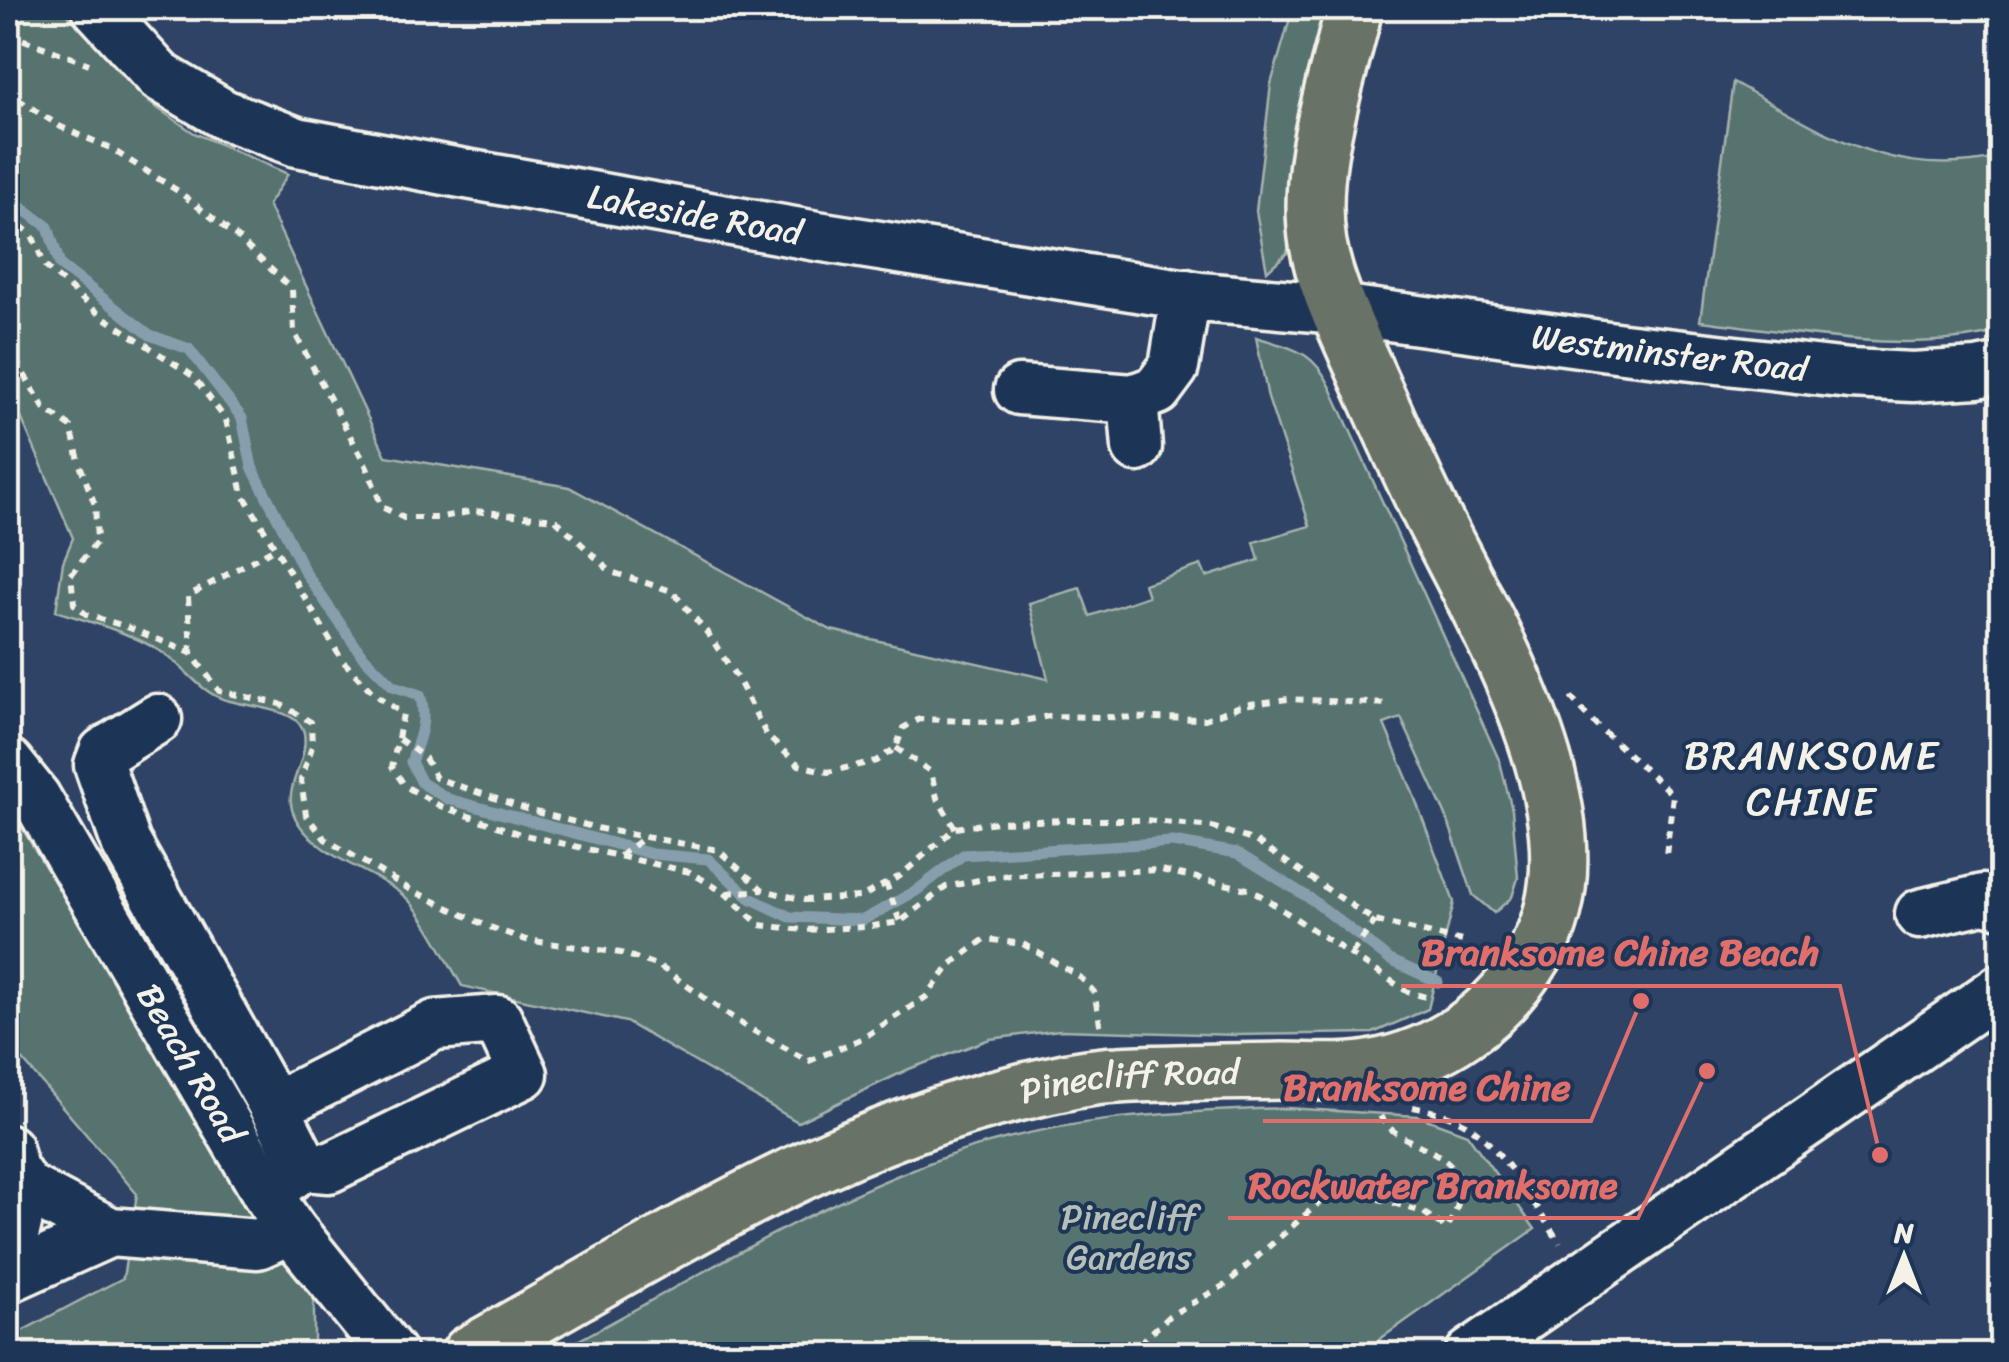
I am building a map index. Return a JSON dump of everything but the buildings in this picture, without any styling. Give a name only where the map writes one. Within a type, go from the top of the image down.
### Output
[{"type":"main road","name":"Pinecliff Road","points":[[470,1354],[718,1216],[836,1156],[934,1116],[1021,1092],[1110,1075],[1367,1070],[1417,1056],[1488,1015],[1524,971],[1552,919],[1559,869],[1558,826],[1548,769],[1518,695],[1418,488],[1338,309],[1318,244],[1315,203],[1320,157],[1354,8]]},
{"type":"street","name":"Lakeside Road","points":[[97,8],[159,76],[222,114],[296,142],[691,214],[1186,294],[1338,309]]},
{"type":"street","points":[[1019,390],[1133,399],[1158,390],[1174,367],[1186,294]]},
{"type":"street","name":"Westminster Road","points":[[1338,309],[1849,374],[1913,377],[2002,368]]},
{"type":"street","points":[[1133,399],[1137,447]]},
{"type":"street","points":[[157,719],[104,752],[99,765],[126,842],[274,1107],[287,1196]]},
{"type":"street","name":"Beach Road","points":[[8,763],[36,798],[287,1196],[392,1354]]},
{"type":"street","points":[[1920,914],[1983,899],[2002,903]]},
{"type":"street","points":[[1470,1354],[2002,988]]},
{"type":"street","points":[[13,1168],[110,1232],[258,1244],[287,1196],[329,1168],[523,1074],[498,1020],[434,1025],[274,1107]]},
{"type":"street","points":[[8,1262],[13,1168]]},
{"type":"street","points":[[8,1278],[110,1232]]},
{"type":"path","points":[[8,87],[19,100],[61,127],[108,147],[178,191],[238,238],[292,289],[294,332],[366,467],[382,508],[404,518],[437,518],[474,511],[556,519],[611,572],[672,591],[739,681],[767,736],[799,765],[828,772],[876,761],[896,748],[902,728],[920,719],[1014,723],[1050,716],[1205,719],[1243,705],[1288,699],[1388,704]]},
{"type":"path","points":[[8,216],[32,235],[45,266],[99,314],[193,376],[226,420],[243,494],[342,660],[373,693],[404,714],[392,767],[406,786],[440,806],[520,834],[690,872],[726,893],[760,925],[803,930],[900,922],[946,887],[998,876],[1161,870],[1252,890],[1408,992],[1488,1015]]},
{"type":"path","points":[[8,347],[44,408],[71,426],[80,466],[95,505],[97,540],[71,575],[74,604],[87,615],[192,653]]},
{"type":"path","points":[[275,548],[188,596],[192,653],[218,691],[280,704],[311,722],[312,747],[301,780],[306,815],[325,839],[409,889],[487,926],[526,940],[622,953],[660,966],[743,1025],[809,1061],[863,1038],[926,997],[951,964],[985,939],[1023,944],[1080,977],[1094,992],[1110,1075]]},
{"type":"path","points":[[1567,692],[1589,718],[1673,795],[1666,855]]},
{"type":"path","points":[[399,739],[425,758],[436,778],[532,811],[644,838],[718,850],[762,890]]},
{"type":"path","points":[[896,748],[931,772],[931,784],[955,828]]},
{"type":"path","points":[[726,893],[762,890],[804,900],[861,897],[900,876],[955,828],[997,822],[1145,820],[1212,827],[1255,840],[1375,921],[1467,942]]},
{"type":"path","points":[[618,856],[644,838]]},
{"type":"path","points":[[886,883],[900,922]]},
{"type":"path","points":[[1352,953],[1375,921]]},
{"type":"path","points":[[1402,1104],[1435,1111],[1471,1127],[1495,1152],[1584,1276]]},
{"type":"path","points":[[1129,1354],[1169,1316],[1225,1285],[1321,1201],[1376,1198],[1423,1212],[1447,1229],[1460,1199],[1458,1178],[1442,1155],[1404,1138],[1381,1118],[1377,1105],[1390,1105]]},
{"type":"green space","points":[[8,8],[64,8],[150,103],[194,133],[288,174],[268,205],[386,456],[569,487],[831,630],[1048,679],[1029,603],[1080,588],[1090,616],[1148,596],[1144,584],[1201,565],[1206,577],[1259,560],[1254,542],[1310,526],[1268,398],[1256,337],[1301,353],[1317,366],[1331,388],[1500,762],[1512,810],[1518,878],[1512,897],[1494,913],[1473,895],[1447,818],[1401,718],[1384,724],[1454,902],[1428,1009],[1373,1033],[1237,1035],[1060,1030],[990,1039],[909,1069],[798,1122],[626,1022],[462,986],[427,925],[404,896],[317,844],[296,820],[291,794],[304,746],[300,724],[282,713],[214,695],[171,658],[138,639],[56,611],[63,562],[73,538],[8,387]]},
{"type":"green space","points":[[1293,8],[1332,8],[1296,225],[1287,253],[1267,271],[1256,211],[1271,84]]},
{"type":"green space","points":[[1733,82],[1829,134],[1892,157],[1926,163],[1962,163],[2001,157],[2001,331],[1927,342],[1889,342],[1700,321]]},
{"type":"green space","points":[[8,805],[259,1219],[314,1292],[314,1354],[8,1354],[8,1335],[123,1278],[137,1194],[8,1043]]},
{"type":"green space","name":"Pinecliff Gardens","points":[[1286,1108],[1418,1116],[1467,1134],[1535,1229],[1359,1354],[553,1354],[796,1222],[948,1156],[1030,1133],[1115,1119]]},
{"type":"waterway","points":[[8,197],[48,227],[60,265],[150,335],[189,349],[242,418],[252,467],[305,572],[361,654],[393,686],[420,695],[423,721],[411,762],[422,783],[448,799],[652,854],[708,859],[750,898],[790,917],[863,920],[916,891],[963,855],[1173,842],[1237,853],[1311,899],[1390,960],[1438,982]]},
{"type":"place","name":"Branksome Chine","points":[[1641,1001]]},
{"type":"place","name":"Rockwater Branksome","points":[[1707,1071]]},
{"type":"place","name":"Branksome Chine Beach","points":[[1880,1155]]},
{"type":"district","name":"BRANKSOME CHINE","points":[[1812,778]]}]
